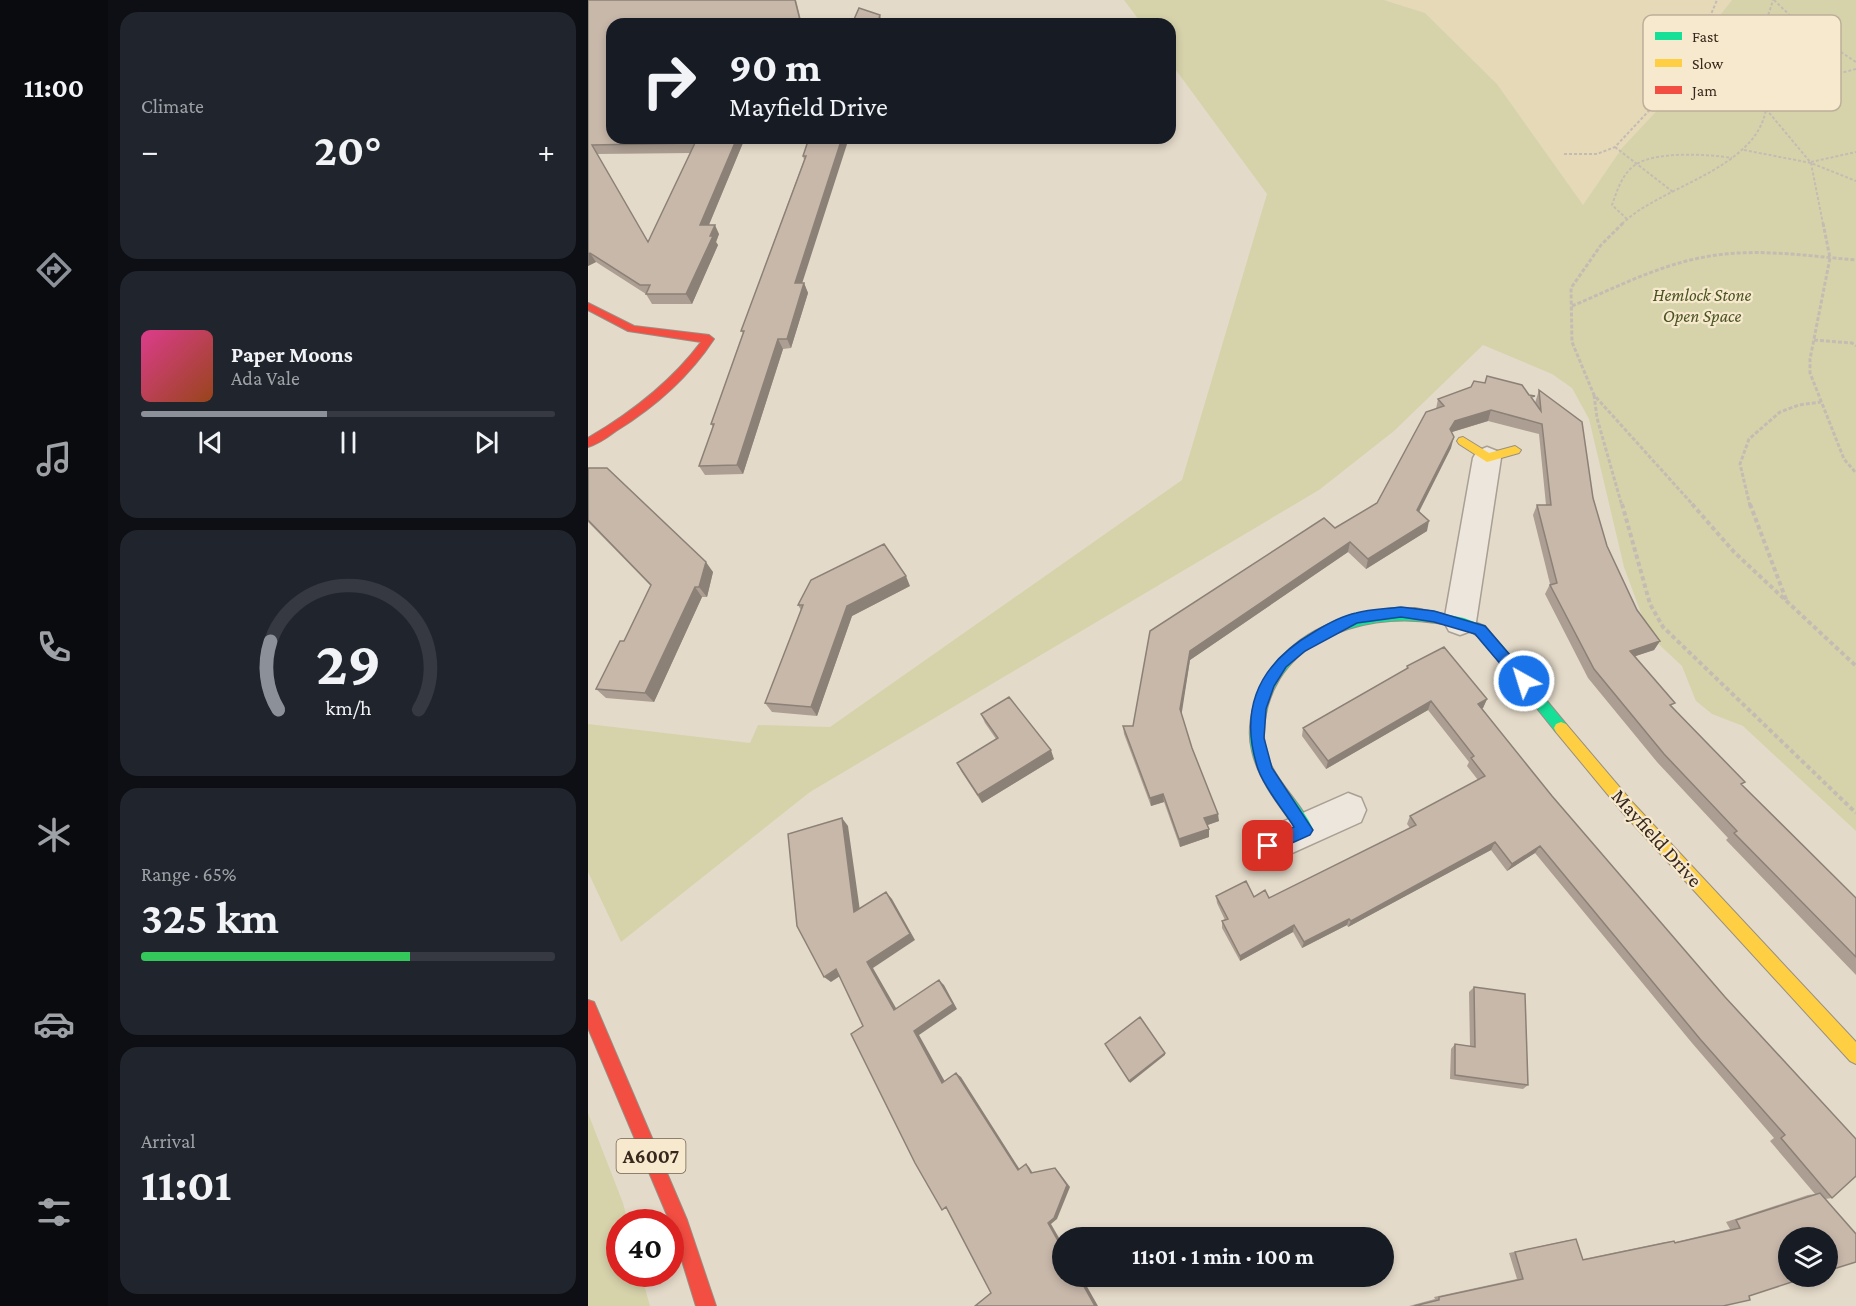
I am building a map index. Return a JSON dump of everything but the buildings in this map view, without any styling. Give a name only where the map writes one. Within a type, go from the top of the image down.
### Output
[{"type":"street","points":[[588,306],[632,329],[710,339],[699,355],[665,391],[615,428],[588,443]]},
{"type":"street","points":[[1460,622],[1501,454],[1463,441]]},
{"type":"street","name":"Mayfield Drive","points":[[1305,830],[1266,770],[1257,738],[1259,709],[1268,684],[1281,663],[1300,647],[1333,627],[1356,618],[1401,612],[1460,622],[1480,630],[1628,808],[1856,1055]]},
{"type":"street","points":[[1268,846],[1348,810]]},
{"type":"street","name":"A6007","points":[[588,1008],[678,1220],[706,1306]]},
{"type":"path","points":[[1711,15],[1717,0]]},
{"type":"path","points":[[1770,15],[1774,0],[1790,15]]},
{"type":"path","points":[[1841,51],[1856,62]]},
{"type":"path","points":[[1841,73],[1856,69]]},
{"type":"path","points":[[1564,154],[1586,156],[1615,147],[1649,111]]},
{"type":"path","points":[[1765,111],[1760,125],[1744,150],[1702,177],[1627,219],[1601,245],[1571,288],[1572,342],[1594,395],[1596,418],[1650,604],[1663,627],[1856,813]]},
{"type":"path","points":[[1768,111],[1811,163],[1830,258],[1810,373],[1844,459],[1856,473]]},
{"type":"path","points":[[1615,147],[1673,192]]},
{"type":"path","points":[[1744,150],[1811,163],[1856,181]]},
{"type":"path","points":[[1811,163],[1856,152]]},
{"type":"path","points":[[1627,219],[1612,205],[1623,178],[1637,163],[1697,154],[1732,158]]},
{"type":"path","points":[[1572,306],[1667,266],[1710,256],[1741,253],[1856,260]]},
{"type":"path","points":[[1814,340],[1855,344]]},
{"type":"path","points":[[1594,395],[1734,552],[1856,666]]},
{"type":"path","points":[[1788,603],[1750,509],[1740,464],[1749,439],[1780,412],[1798,405],[1821,402]]},
{"type":"shaded area","points":[[1385,0],[1732,0],[1720,15],[1643,15],[1643,111],[1657,111],[1622,148],[1583,206],[1497,84],[1425,13]]},
{"type":"green space","name":"Hemlock Stone Open Space","points":[[1124,0],[1384,0],[1425,13],[1497,84],[1583,205],[1622,148],[1657,111],[1841,111],[1841,15],[1720,15],[1732,0],[1856,0],[1856,831],[1743,726],[1712,714],[1696,701],[1682,666],[1649,635],[1624,567],[1589,419],[1572,388],[1552,374],[1483,345],[1394,431],[1319,490],[810,792],[621,942],[588,872],[588,724],[750,743],[758,725],[830,727],[1182,480],[1267,194],[1176,70],[1176,18],[1138,18]]},
{"type":"green space","points":[[588,1113],[625,1209],[606,1209],[606,1287],[645,1287],[650,1306],[588,1306]]},
{"type":"traffic: fast","points":[[1305,829],[1282,797],[1263,763],[1257,738],[1260,704],[1273,676],[1293,652],[1320,634],[1350,622],[1382,615],[1415,614],[1446,619],[1477,628],[1561,728]]},
{"type":"traffic: slow","points":[[1463,441],[1487,458],[1515,450]]},
{"type":"traffic: slow","points":[[1561,728],[1628,808],[1856,1055]]},
{"type":"traffic: jam","points":[[588,306],[632,329],[709,339],[697,356],[654,398],[623,422],[588,443]]},
{"type":"traffic: jam","points":[[588,1008],[678,1220],[706,1306]]},
{"type":"route","points":[[1268,846],[1305,830],[1266,770],[1257,738],[1259,709],[1268,684],[1281,663],[1300,647],[1333,627],[1356,618],[1401,612],[1434,616],[1460,622],[1480,630],[1524,681]]}]
